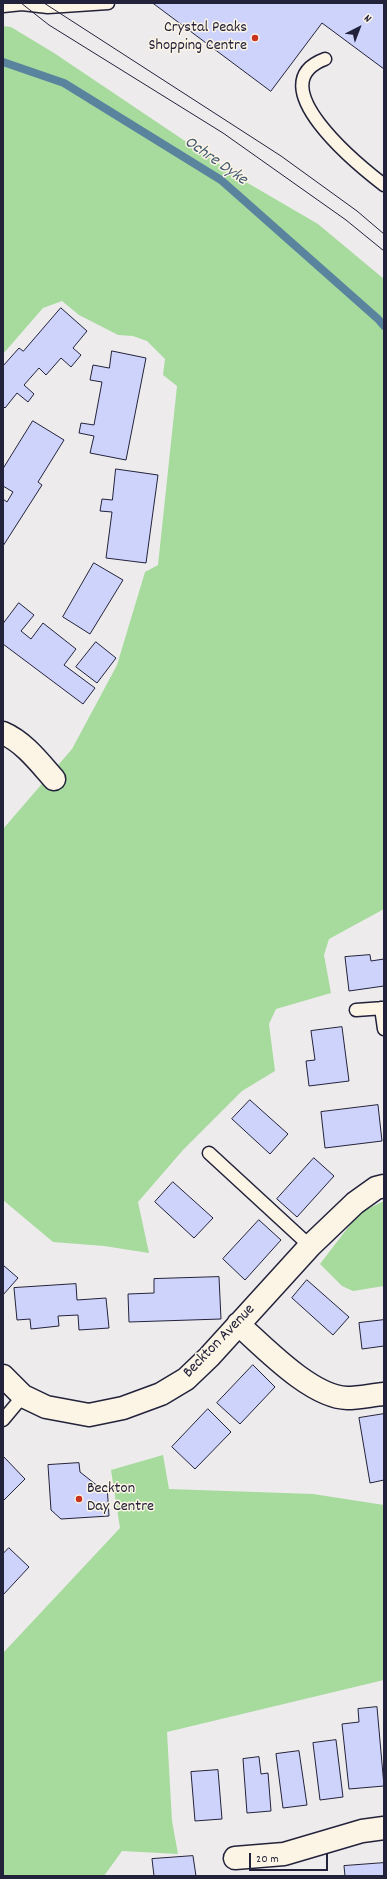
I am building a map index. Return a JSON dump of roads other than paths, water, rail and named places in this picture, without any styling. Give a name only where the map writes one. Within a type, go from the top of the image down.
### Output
[{"type":"street","points":[[3,733],[13,737],[54,779]]},
{"type":"street","name":"Beckton Avenue","points":[[3,1376],[23,1396],[46,1408],[89,1415],[123,1408],[161,1394],[186,1379],[209,1357],[310,1246],[354,1203],[376,1188],[384,1186]]},
{"type":"street","points":[[238,1324],[291,1371],[313,1386],[332,1395],[346,1398],[384,1394]]},
{"type":"street","points":[[235,1858],[284,1854],[362,1831],[384,1828]]},
{"type":"lane","points":[[3,6],[22,4],[48,7],[108,3]]},
{"type":"lane","points":[[325,59],[314,64],[304,74],[301,83],[310,110],[323,129],[350,157],[384,185]]},
{"type":"lane","points":[[356,1010],[383,1008],[384,1029]]},
{"type":"lane","points":[[209,1153],[310,1246]]},
{"type":"lane","points":[[3,1420],[23,1396]]},
{"type":"waterway","name":"Ochre Dyke","points":[[3,62],[64,83],[221,180],[378,319],[384,326]]},
{"type":"tram line","points":[[21,3],[49,25],[223,133],[346,220],[384,251]]},
{"type":"tram line","points":[[44,3],[281,156],[357,211],[384,234]]},
{"type":"place","name":"Crystal Peaks Shopping Centre","points":[[255,38]]},
{"type":"place","name":"Beckton Day Centre","points":[[79,1499]]}]
